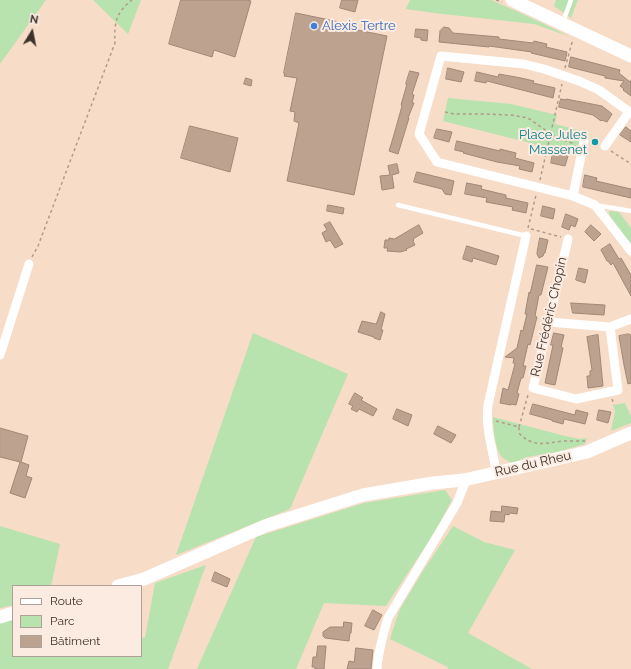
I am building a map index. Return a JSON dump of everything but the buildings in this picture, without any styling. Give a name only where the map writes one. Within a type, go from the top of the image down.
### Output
[{"type":"street","points":[[512,0],[628,54]]},
{"type":"street","points":[[605,146],[630,113],[599,90],[563,75],[524,64],[441,56],[419,134],[437,162],[573,196],[595,205],[631,250]]},
{"type":"street","points":[[573,196],[583,143]]},
{"type":"street","points":[[496,472],[488,430],[488,404],[527,232]]},
{"type":"street","name":"Rue Frédéric Chopin","points":[[568,238],[532,388],[576,399],[618,390],[610,327]]},
{"type":"street","points":[[0,355],[28,264]]},
{"type":"street","points":[[548,322],[610,327],[631,319]]},
{"type":"street","name":"Rue du Rheu","points":[[122,585],[144,579],[272,524],[363,495],[433,483],[464,480],[587,452],[631,433]]},
{"type":"street","points":[[377,669],[382,637],[388,618],[454,509],[464,485],[464,480]]},
{"type":"street","points":[[0,617],[12,613]]},
{"type":"lane","points":[[562,24],[571,0]]},
{"type":"lane","points":[[398,205],[527,232]]},
{"type":"lane","points":[[595,205],[631,211]]},
{"type":"path","points":[[28,264],[38,246],[115,43],[117,19],[123,7],[132,0]]},
{"type":"path","points":[[568,238],[527,232],[551,134],[563,75],[573,40]]},
{"type":"path","points":[[445,112],[454,114],[511,115],[528,118],[557,138],[583,143]]},
{"type":"path","points":[[605,146],[631,164]]},
{"type":"path","points":[[532,388],[528,394],[519,428],[519,433],[524,438],[535,443],[547,444],[563,441],[587,441]]},
{"type":"path","points":[[487,419],[519,428]]},
{"type":"green space","points":[[0,0],[46,0],[0,64]]},
{"type":"green space","points":[[93,0],[141,0],[128,34]]},
{"type":"green space","points":[[410,0],[491,0],[571,37],[534,24],[406,9]]},
{"type":"green space","points":[[556,0],[578,0],[571,18],[554,6]]},
{"type":"green space","points":[[448,98],[511,104],[557,115],[555,124],[582,131],[577,153],[550,148],[443,121]]},
{"type":"green space","points":[[610,211],[619,212],[631,228],[631,246],[610,216]]},
{"type":"green space","points":[[253,333],[348,374],[290,509],[176,555]]},
{"type":"green space","points":[[625,403],[631,416],[631,423],[611,431],[615,411],[613,405]]},
{"type":"green space","points":[[493,417],[565,436],[580,439],[587,438],[585,444],[557,452],[527,457],[512,463],[500,455],[496,445]]},
{"type":"green space","points":[[445,490],[452,500],[433,535],[386,606],[324,603],[296,669],[197,669],[256,537],[364,503]]},
{"type":"green space","points":[[0,526],[60,544],[51,585],[12,585],[12,605],[0,608]]},
{"type":"green space","points":[[453,526],[484,542],[515,550],[468,633],[532,669],[448,669],[448,667],[390,639],[399,611]]},
{"type":"green space","points":[[206,565],[168,669],[0,669],[0,623],[12,619],[12,657],[142,657],[142,637],[145,638],[155,583]]},
{"type":"place","name":"Alexis Tertre","points":[[314,26]]},
{"type":"place","name":"Place Jules Massenet","points":[[595,142]]}]
